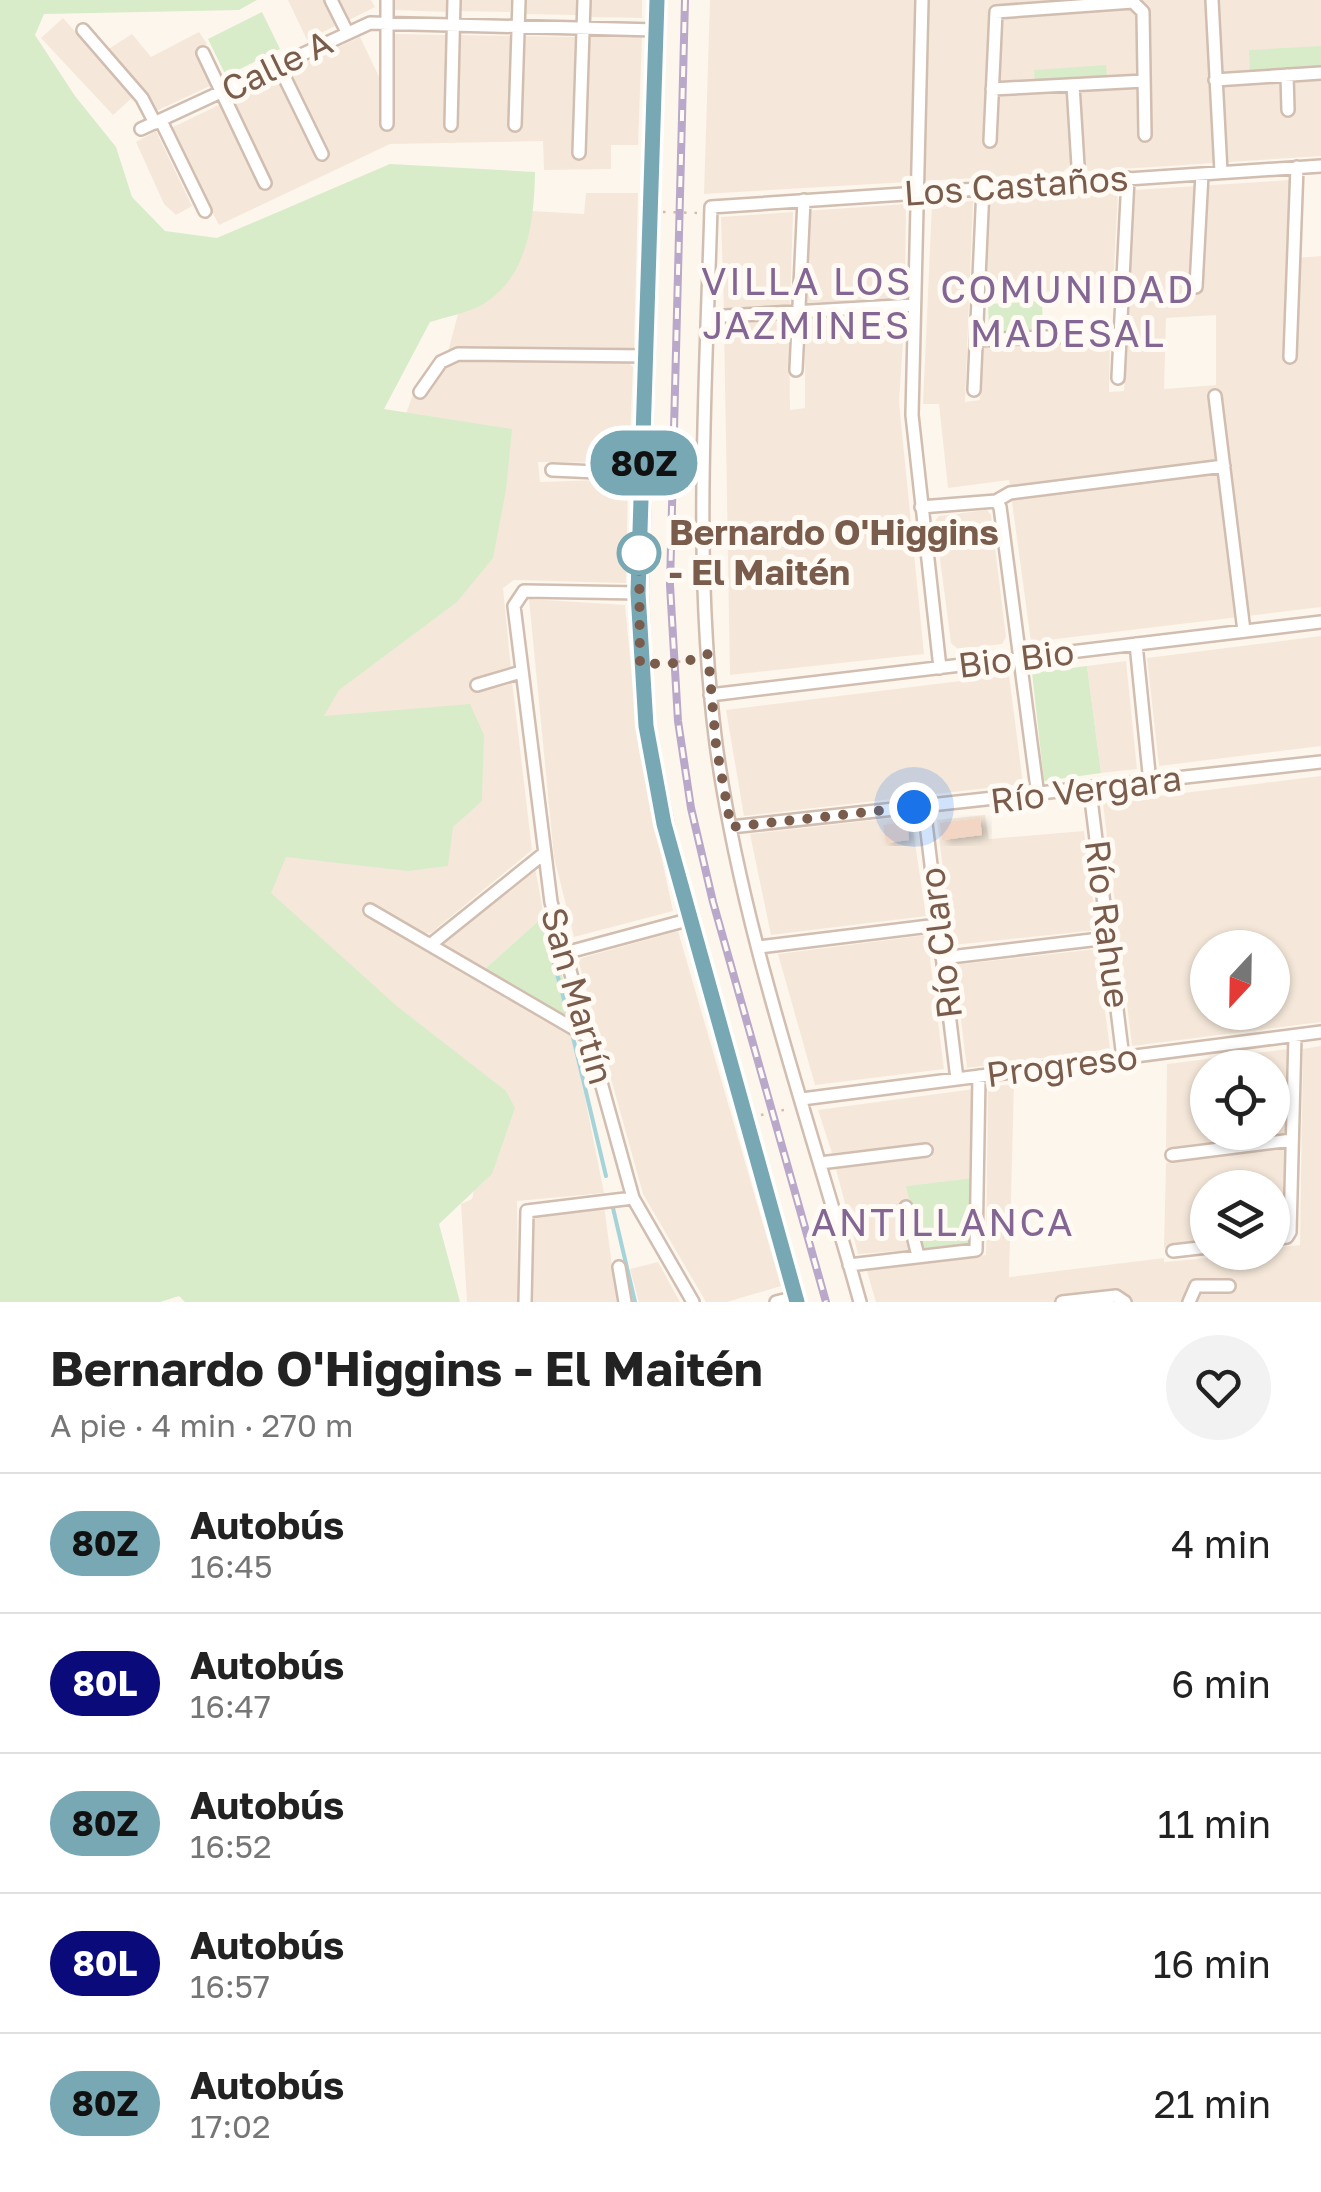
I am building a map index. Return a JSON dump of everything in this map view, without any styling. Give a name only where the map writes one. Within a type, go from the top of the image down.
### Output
[{"type":"street","points":[[331,0],[347,32]]},
{"type":"street","points":[[387,0],[387,124]]},
{"type":"street","points":[[451,126],[454,0]]},
{"type":"street","points":[[515,125],[519,0]]},
{"type":"street","points":[[579,153],[584,0]]},
{"type":"street","points":[[657,0],[638,593],[640,664],[658,803],[797,1299],[776,1302]]},
{"type":"street","points":[[922,0],[912,409],[940,668]]},
{"type":"street","points":[[1212,0],[1221,172]]},
{"type":"street","points":[[990,142],[996,12],[1133,2],[1142,12],[1144,135]]},
{"type":"street","name":"Calle A","points":[[141,129],[347,32],[387,22],[657,30]]},
{"type":"street","points":[[84,30],[142,98],[205,211]]},
{"type":"street","points":[[204,53],[265,183]]},
{"type":"street","points":[[279,66],[322,154]]},
{"type":"street","points":[[1215,80],[1321,72]]},
{"type":"street","points":[[1286,75],[1288,110]]},
{"type":"street","points":[[992,89],[1144,81]]},
{"type":"street","points":[[1073,84],[1079,182]]},
{"type":"street","name":"Los Castaños","points":[[711,207],[1321,166]]},
{"type":"street","points":[[1290,357],[1297,168]]},
{"type":"street","points":[[1196,287],[1202,174]]},
{"type":"street","points":[[1118,378],[1128,178]]},
{"type":"street","points":[[974,390],[983,188]]},
{"type":"street","points":[[796,370],[804,200]]},
{"type":"street","points":[[711,207],[710,695],[731,827],[759,946],[860,1302]]},
{"type":"street","points":[[708,316],[914,305]]},
{"type":"street","points":[[976,340],[1120,334]]},
{"type":"street","points":[[420,392],[436,366],[458,354],[647,356]]},
{"type":"street","points":[[1215,396],[1244,632]]},
{"type":"street","points":[[921,507],[996,501],[1010,493],[1224,466]]},
{"type":"street","points":[[552,470],[643,474]]},
{"type":"street","points":[[996,501],[1000,507],[1038,796]]},
{"type":"street","name":"San Martín","points":[[638,593],[518,594],[514,606],[542,856],[565,954],[633,1198],[693,1302]]},
{"type":"street","name":"Bio Bio","points":[[710,695],[1321,622]]},
{"type":"street","points":[[1136,644],[1150,784]]},
{"type":"street","points":[[477,685],[522,672]]},
{"type":"street","name":"Río Vergara","points":[[731,827],[1090,791],[1321,762]]},
{"type":"street","name":"Río Rahue","points":[[1090,791],[1123,1058]]},
{"type":"street","name":"Río Claro","points":[[924,808],[957,1079]]},
{"type":"street","points":[[430,945],[542,856]]},
{"type":"street","points":[[370,910],[588,1037]]},
{"type":"street","points":[[565,954],[691,919]]},
{"type":"street","points":[[759,946],[938,925]]},
{"type":"street","points":[[942,958],[1108,938]]},
{"type":"street","name":"Progreso","points":[[802,1099],[1321,1032]]},
{"type":"street","points":[[1290,1188],[1294,1036]]},
{"type":"street","points":[[849,1265],[976,1250],[979,1076]]},
{"type":"street","points":[[1172,1154],[1292,1140]]},
{"type":"street","points":[[820,1163],[926,1150]]},
{"type":"street","points":[[525,1302],[527,1211],[633,1198]]},
{"type":"street","points":[[906,1207],[918,1256]]},
{"type":"street","points":[[1172,1252],[1190,1250]]},
{"type":"street","points":[[619,1267],[625,1302]]},
{"type":"street","points":[[1190,1302],[1196,1286],[1229,1286]]},
{"type":"street","points":[[1063,1302],[1116,1296],[1125,1302]]},
{"type":"path","points":[[652,212],[696,215],[711,207]]},
{"type":"path","points":[[640,664],[682,663],[708,654]]},
{"type":"path","points":[[746,1120],[792,1108],[802,1099]]},
{"type":"shaded area","points":[[288,0],[323,0],[335,26],[307,40]]},
{"type":"shaded area","points":[[336,0],[371,0],[375,7],[347,21]]},
{"type":"shaded area","points":[[395,0],[448,0],[448,12],[394,10]]},
{"type":"shaded area","points":[[457,0],[511,0],[510,12],[457,11]]},
{"type":"shaded area","points":[[524,0],[578,0],[577,15],[523,14]]},
{"type":"shaded area","points":[[589,0],[642,0],[642,18],[589,17]]},
{"type":"shaded area","points":[[710,0],[1321,0],[1321,156],[1091,171],[1067,168],[1062,173],[704,194]]},
{"type":"shaded area","points":[[63,18],[133,97],[113,115],[41,38]]},
{"type":"shaded area","points":[[199,32],[207,44],[195,52],[212,85],[154,112],[141,87],[107,50],[132,34],[151,57]]},
{"type":"shaded area","points":[[393,34],[447,35],[446,129],[457,128],[457,35],[511,36],[509,127],[520,128],[523,36],[575,37],[571,156],[583,157],[586,36],[642,37],[638,145],[611,145],[611,169],[544,170],[543,141],[390,144],[219,225],[169,129],[219,105],[260,188],[270,185],[229,101],[276,77],[319,161],[328,157],[287,71],[360,37],[382,83],[381,130],[391,130]]},
{"type":"shaded area","points":[[156,131],[192,206],[176,215],[164,204],[136,142]]},
{"type":"shaded area","points":[[1290,180],[1286,259],[1321,256],[1321,607],[1031,642],[1009,480],[948,488],[939,404],[923,404],[932,204],[973,201],[965,402],[980,400],[981,347],[1110,342],[1109,392],[1124,391],[1134,190]],"holes":[[[1216,315],[1216,385],[1164,389],[1166,318]]]},
{"type":"shaded area","points":[[1118,192],[1113,288],[983,295],[988,200]]},
{"type":"shaded area","points":[[586,193],[638,193],[634,349],[448,352],[459,310],[533,211],[584,214]]},
{"type":"shaded area","points":[[906,204],[905,298],[805,303],[805,211]]},
{"type":"shaded area","points":[[793,212],[790,305],[724,310],[721,217]]},
{"type":"shaded area","points":[[905,312],[899,402],[924,654],[730,675],[724,324],[789,320],[790,410],[805,408],[805,319]]},
{"type":"shaded area","points":[[459,360],[628,362],[633,367],[629,463],[538,462],[540,482],[628,479],[626,583],[514,580],[503,588],[511,670],[476,689],[512,681],[532,850],[431,933],[423,934],[373,906],[366,916],[573,1038],[604,1193],[517,1201],[518,1302],[467,1302],[461,1204],[472,1199],[474,1190],[486,1180],[513,1108],[269,894],[413,394],[422,396],[446,365]]},
{"type":"shaded area","points":[[987,510],[991,515],[1006,637],[1002,644],[958,649],[951,643],[935,521],[939,516]]},
{"type":"shaded area","points":[[529,599],[625,605],[639,751],[673,911],[574,937],[554,857]]},
{"type":"shaded area","points":[[1321,636],[1321,746],[1159,766],[1147,658]]},
{"type":"shaded area","points":[[1126,661],[1137,769],[1101,773],[1087,666]]},
{"type":"shaded area","points":[[1009,675],[1023,784],[744,816],[726,710]]},
{"type":"shaded area","points":[[1321,776],[1321,1022],[1290,1026],[1290,930],[1190,930],[1190,1030],[1258,1030],[1132,1046],[1103,803]]},
{"type":"shaded area","points":[[985,815],[989,839],[1084,831],[1097,930],[952,945],[937,820]]},
{"type":"shaded area","points":[[911,816],[926,916],[771,935],[750,834]]},
{"type":"shaded area","points":[[535,868],[544,916],[485,969],[441,942]]},
{"type":"shaded area","points":[[678,931],[781,1286],[727,1302],[706,1302],[643,1194],[579,963],[581,958]]},
{"type":"shaded area","points":[[927,935],[944,1069],[815,1085],[778,954]]},
{"type":"shaded area","points":[[1097,949],[1110,1049],[967,1068],[954,965]]},
{"type":"shaded area","points":[[1321,1046],[1321,1302],[876,1302],[866,1268],[986,1255],[988,1087],[1014,1084],[1009,1277],[1164,1258],[1164,1262],[1190,1260],[1190,1270],[1290,1270],[1290,1246],[1300,1245],[1303,1049]]},
{"type":"shaded area","points":[[1190,1061],[1190,1145],[1166,1148],[1167,1064]]},
{"type":"shaded area","points":[[974,1089],[972,1178],[907,1186],[910,1200],[898,1205],[910,1250],[858,1254],[836,1169],[932,1157],[932,1143],[832,1153],[818,1110]]},
{"type":"shaded area","points":[[1286,1150],[1285,1170],[1190,1170],[1190,1244],[1164,1248],[1166,1163]]},
{"type":"shaded area","points":[[604,1206],[617,1302],[531,1302],[531,1215]]},
{"type":"shaded area","points":[[658,1262],[680,1302],[639,1302],[630,1269]]},
{"type":"green space","points":[[0,0],[257,0],[239,10],[44,14],[35,35],[75,96],[116,147],[132,197],[165,231],[217,238],[390,164],[535,172],[526,246],[510,279],[482,305],[430,322],[384,409],[512,429],[493,558],[457,602],[339,690],[324,716],[470,704],[484,735],[482,801],[453,827],[448,866],[408,871],[286,857],[271,893],[398,1007],[506,1091],[515,1108],[492,1174],[439,1224],[460,1302],[185,1302],[179,1296],[160,1302],[0,1302]]},
{"type":"green space","points":[[262,12],[280,49],[226,76],[208,39]]},
{"type":"green space","points":[[1321,46],[1321,67],[1250,73],[1249,50]]},
{"type":"green space","points":[[1106,65],[1107,77],[1035,82],[1034,70]]},
{"type":"green space","points":[[1042,301],[1043,330],[989,333],[988,304]]},
{"type":"green space","points":[[1087,666],[1101,773],[1044,781],[1032,673]]},
{"type":"green space","points":[[544,916],[576,1022],[485,969]]},
{"type":"green space","points":[[972,1178],[972,1245],[922,1250],[906,1186]]},
{"type":"building","points":[[980,818],[982,835],[942,840],[940,823]]},
{"type":"building","points":[[907,822],[909,840],[886,843],[883,825]]},
{"type":"waterway","points":[[554,963],[568,1014]]},
{"type":"waterway","points":[[572,1033],[606,1176]]},
{"type":"waterway","points":[[613,1208],[635,1302]]},
{"type":"railway","points":[[685,0],[670,585],[678,721],[691,808],[713,902],[826,1302]]},
{"type":"bus line","name":"80Z","points":[[657,0],[638,593],[646,726],[658,803],[797,1302]]},
{"type":"place","name":"Bernardo O'Higgins - El Maitén","points":[[639,553]]},
{"type":"district","name":"VILLA LOS JAZMINES","points":[[807,304]]},
{"type":"district","name":"COMUNIDAD MADESAL","points":[[1068,312]]},
{"type":"district","name":"ANTILLANCA","points":[[943,1223]]},
{"type":"route","points":[[639,553],[640,664],[682,663],[708,654],[716,745],[731,827],[914,807]]}]
